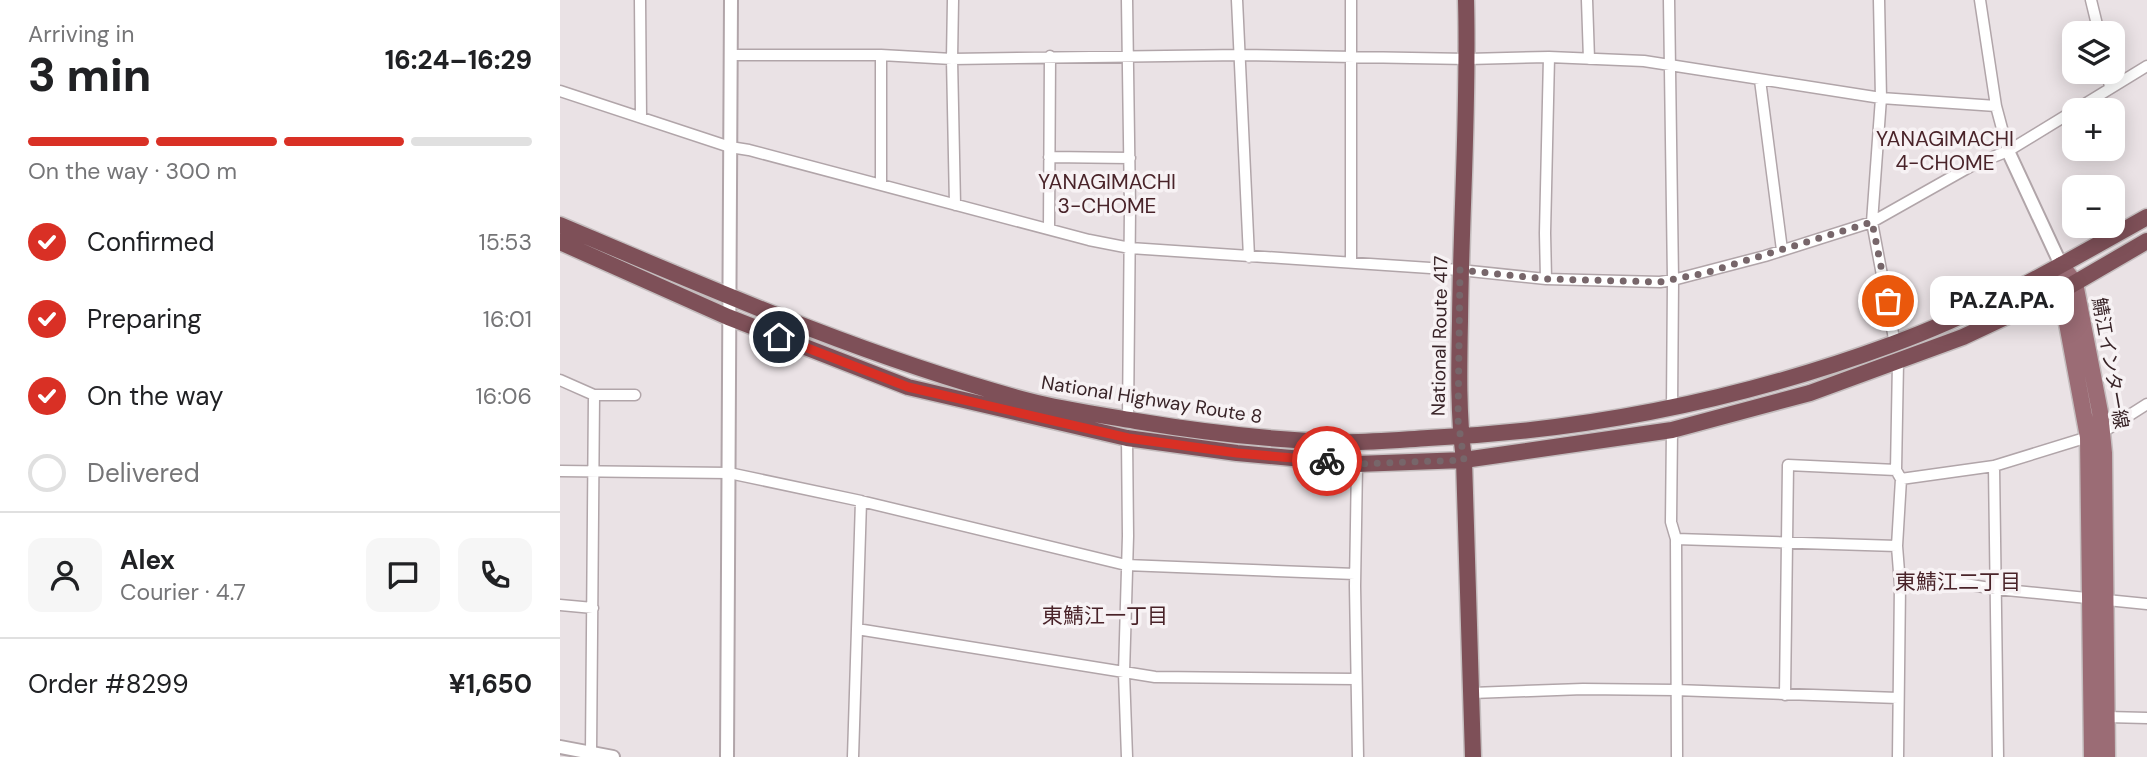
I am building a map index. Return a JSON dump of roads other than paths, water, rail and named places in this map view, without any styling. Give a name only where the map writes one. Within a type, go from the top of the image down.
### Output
[{"type":"highway","name":"National Route 417","points":[[1466,0],[1468,59],[1460,270],[1458,420],[1464,460],[1473,757]]},
{"type":"highway","name":"National Highway Route 8","points":[[560,225],[728,295],[936,373],[1033,402],[1202,432],[1340,443],[1461,437],[1567,427],[1780,383],[1895,344],[1956,318],[2061,265],[2147,217]]},
{"type":"highway","name":"National Highway Route 8","points":[[560,242],[728,317],[908,387],[1128,438],[1237,453],[1357,464],[1464,460],[1672,430],[1810,393],[1963,337],[2068,287],[2147,242]]},
{"type":"main road","name":"鯖江インター線","points":[[2061,265],[2068,287],[2096,434],[2098,600],[2092,757]]},
{"type":"main road","name":"鯖江インター線","points":[[2098,600],[2107,718],[2107,757]]},
{"type":"street","points":[[640,0],[640,117]]},
{"type":"street","points":[[727,757],[731,0]]},
{"type":"street","points":[[953,0],[955,205]]},
{"type":"street","points":[[1127,0],[1130,158],[1128,419]]},
{"type":"street","points":[[1237,0],[1249,257]]},
{"type":"street","points":[[1352,0],[1352,263]]},
{"type":"street","points":[[1587,0],[1589,59]]},
{"type":"street","points":[[1669,0],[1672,407]]},
{"type":"street","points":[[1879,0],[1881,98],[1872,222],[1895,344]]},
{"type":"street","points":[[1980,0],[1996,106],[2008,151],[2061,265]]},
{"type":"street","points":[[2091,0],[2096,21]]},
{"type":"street","points":[[731,55],[952,58],[1241,55],[1468,59],[1549,57],[1670,64],[1881,98],[1996,106]]},
{"type":"street","points":[[881,55],[881,184]]},
{"type":"street","points":[[1049,228],[1050,56]]},
{"type":"street","points":[[1546,279],[1549,57]]},
{"type":"street","points":[[560,91],[730,147],[1089,240],[1130,248],[1460,270],[1546,279],[1660,282],[1705,273],[1872,222],[1973,165],[2008,151],[2147,66]]},
{"type":"street","points":[[1760,80],[1782,250]]},
{"type":"street","points":[[1049,158],[1130,158]]},
{"type":"street","points":[[1898,362],[1898,757]]},
{"type":"street","points":[[560,380],[594,395],[635,395]]},
{"type":"street","points":[[590,753],[594,395]]},
{"type":"street","points":[[1785,695],[1788,465],[1898,474],[1994,466],[2096,434],[2147,404]]},
{"type":"street","points":[[1672,430],[1671,522],[1676,539],[1676,757]]},
{"type":"street","points":[[1127,757],[1124,673],[1128,438]]},
{"type":"street","points":[[1357,464],[1355,574],[1358,757]]},
{"type":"street","points":[[1994,466],[1998,757]]},
{"type":"street","points":[[560,471],[729,473],[861,501],[1126,565],[1355,574]]},
{"type":"street","points":[[853,757],[861,501]]},
{"type":"street","points":[[1676,539],[1897,546]]},
{"type":"street","points":[[1900,585],[1952,582],[2147,604]]},
{"type":"street","points":[[560,605],[593,608]]},
{"type":"street","points":[[857,629],[1155,677],[1356,679]]},
{"type":"street","points":[[1472,693],[1583,689],[1675,690],[1898,698]]},
{"type":"street","points":[[2107,718],[2147,718]]},
{"type":"street","points":[[560,747],[613,757]]},
{"type":"place","name":"PA.ZA.PA.","points":[[1888,301]]},
{"type":"district","name":"YANAGIMACHI 4-CHOME","points":[[1945,151]]},
{"type":"district","name":"YANAGIMACHI 3-CHOME","points":[[1107,194]]},
{"type":"district","name":"東鯖江二丁目","points":[[1958,582]]},
{"type":"district","name":"東鯖江一丁目","points":[[1105,616]]}]
